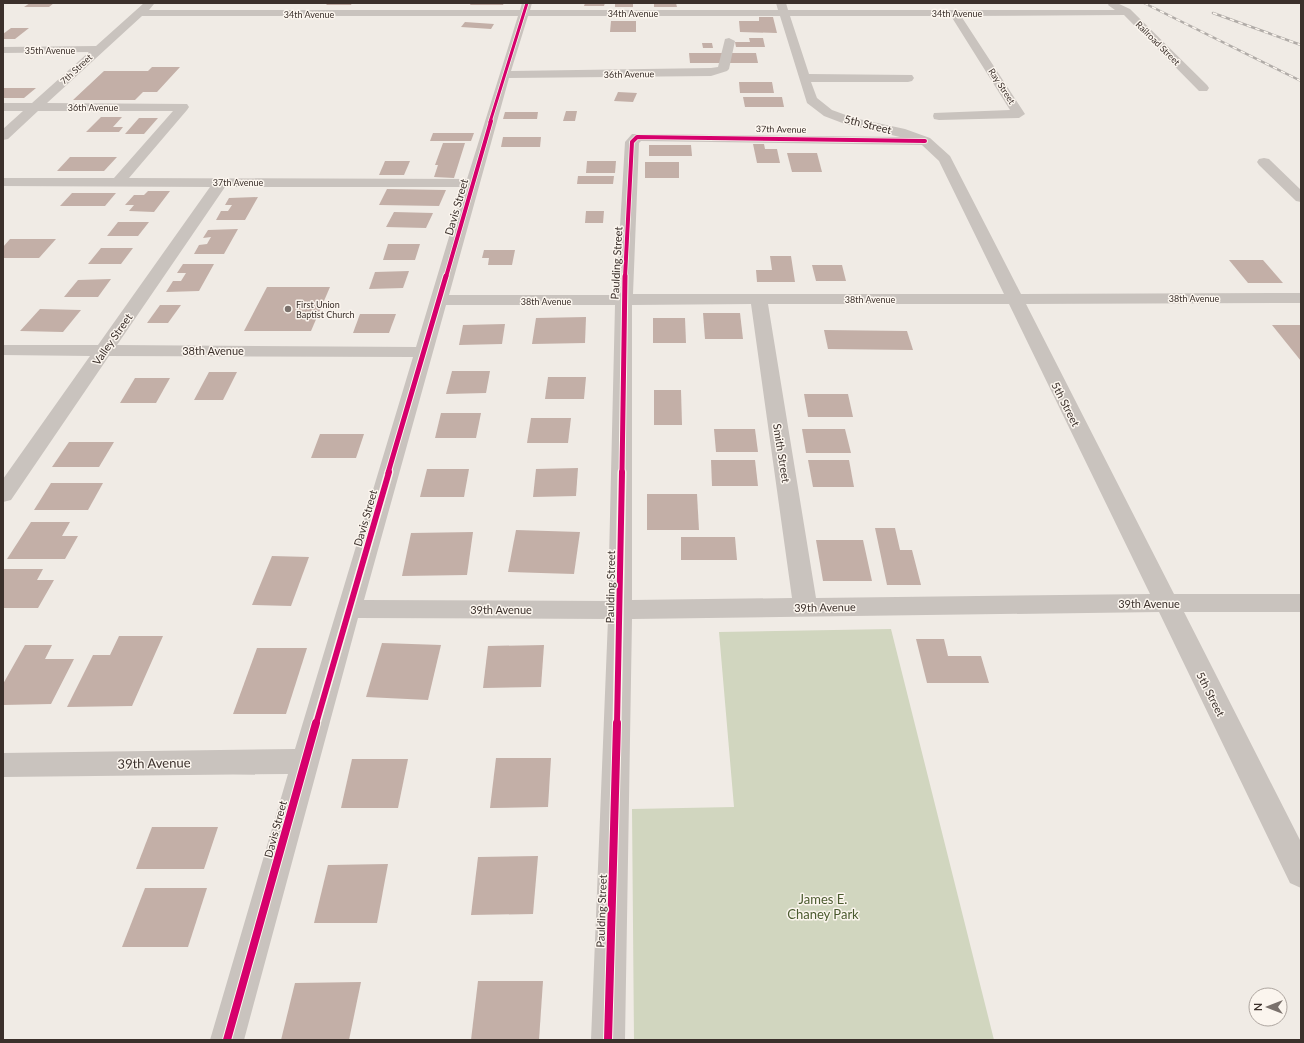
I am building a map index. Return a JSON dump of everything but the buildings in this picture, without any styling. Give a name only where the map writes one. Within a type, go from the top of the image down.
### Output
[{"type":"street","name":"7th Street","points":[[3,136],[97,49],[150,3]]},
{"type":"street","points":[[271,14],[279,3]]},
{"type":"street","name":"Railroad Street","points":[[1110,3],[1126,11],[1202,88]]},
{"type":"street","name":"34th Avenue","points":[[138,13],[271,14],[526,8],[782,8],[954,13],[1119,14],[1126,11]]},
{"type":"street","name":"Davis Street","points":[[227,1040],[305,761],[423,352],[440,300],[504,75],[526,8]]},
{"type":"street","name":"5th Street","points":[[782,8],[811,100],[828,113],[850,121],[900,132],[925,141],[945,159],[1301,874]]},
{"type":"street","name":"Ray Street","points":[[939,116],[1019,114],[954,13]]},
{"type":"street","name":"36th Avenue","points":[[504,75],[711,72],[723,70],[729,41]]},
{"type":"street","name":"35th Avenue","points":[[3,50],[97,49]]},
{"type":"street","points":[[805,78],[908,78]]},
{"type":"street","name":"36th Avenue","points":[[3,106],[183,107],[119,182]]},
{"type":"street","name":"37th Avenue","points":[[637,138],[826,138],[925,141]]},
{"type":"street","name":"Paulding Street","points":[[608,1040],[620,610],[624,301],[632,142],[637,138]]},
{"type":"street","points":[[1264,162],[1301,198]]},
{"type":"street","name":"37th Avenue","points":[[3,182],[473,182]]},
{"type":"street","name":"Valley Street","points":[[3,495],[221,182]]},
{"type":"street","name":"38th Avenue","points":[[440,300],[624,301],[1013,298],[1301,298]]},
{"type":"street","name":"Smith Street","points":[[759,300],[805,607]]},
{"type":"street","name":"38th Avenue","points":[[3,350],[423,352]]},
{"type":"street","name":"39th Avenue","points":[[349,609],[620,610],[1166,603],[1301,603]]},
{"type":"street","name":"39th Avenue","points":[[3,765],[305,761]]},
{"type":"green space","name":"James E. Chaney Park","points":[[891,629],[994,1040],[634,1040],[632,809],[734,807],[719,632]]},
{"type":"railway","points":[[1144,3],[1301,81]]},
{"type":"railway","points":[[1213,13],[1301,45]]},
{"type":"cycle path","points":[[227,1040],[305,761],[504,75],[527,3]]},
{"type":"cycle path","points":[[608,1040],[620,610],[624,301],[632,142],[637,137],[925,141]]},
{"type":"place","name":"First Union Baptist Church","points":[[288,309]]}]
